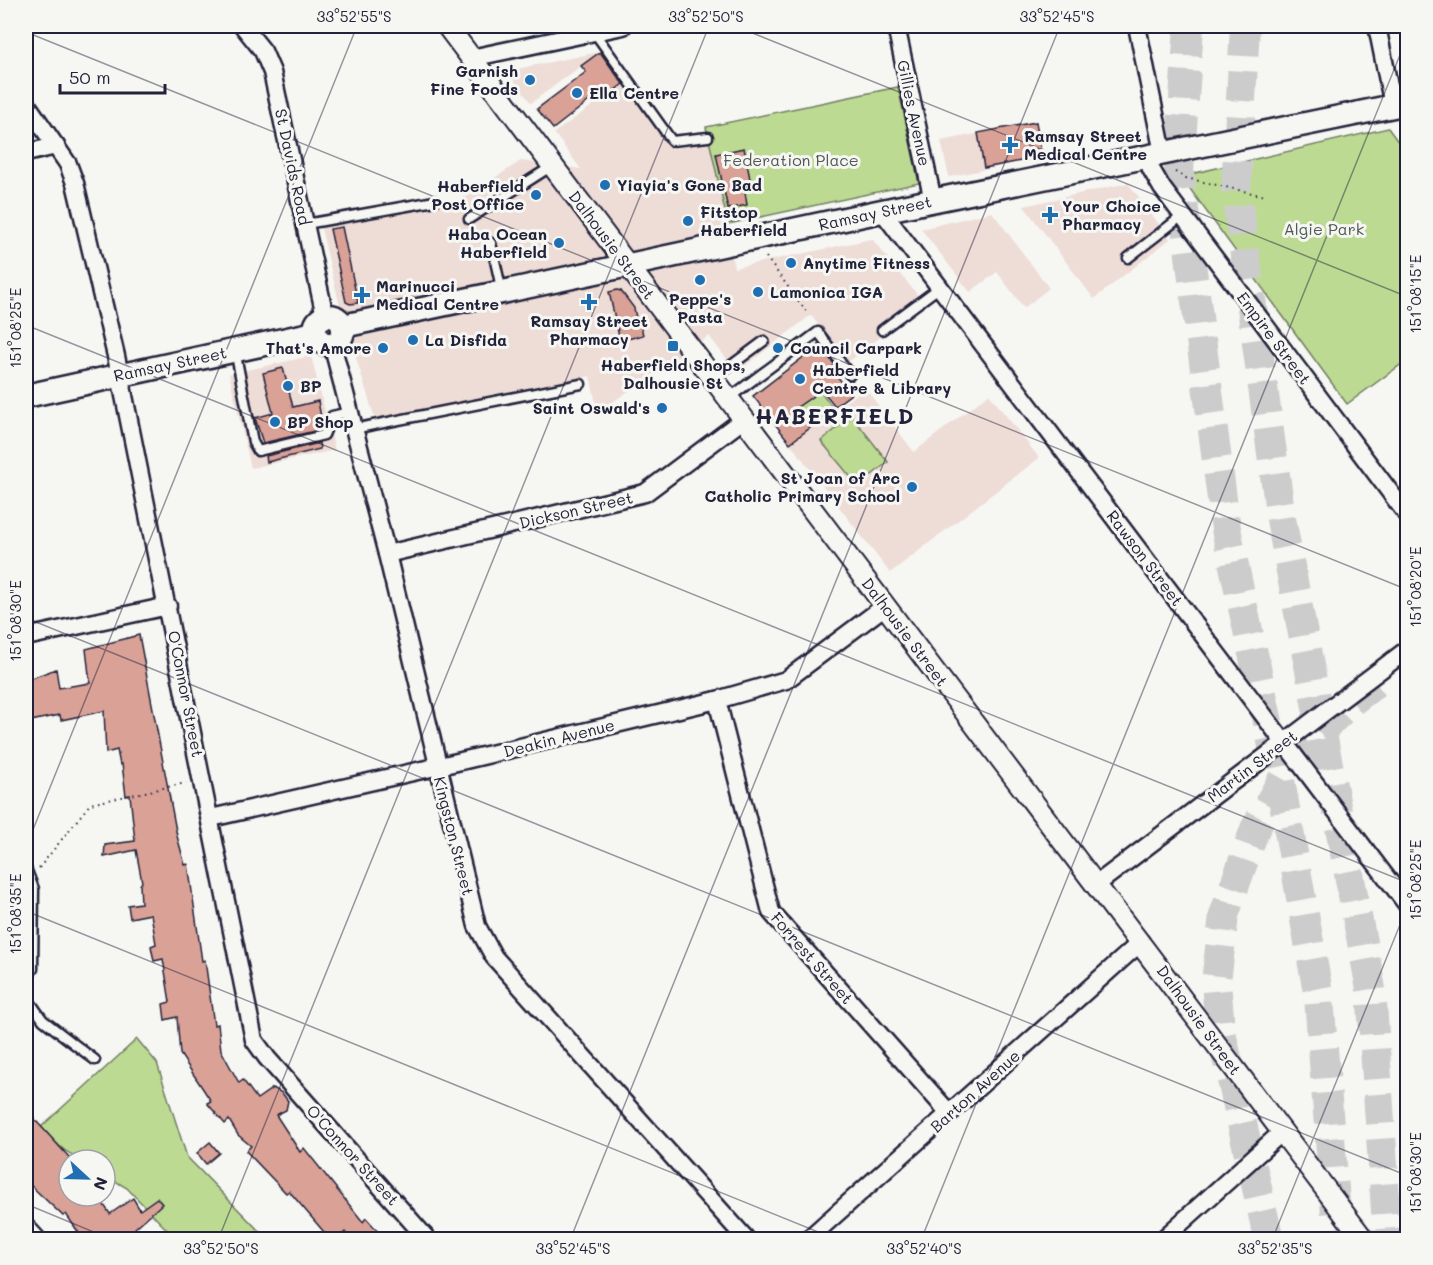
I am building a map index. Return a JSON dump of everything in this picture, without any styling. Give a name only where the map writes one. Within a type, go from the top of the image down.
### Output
[{"type":"main road","name":"Ramsay Street","points":[[26,396],[882,211],[1162,161],[1400,105]]},
{"type":"street","name":"St Davids Road","points":[[243,26],[263,51],[272,72],[329,330]]},
{"type":"street","name":"Dalhousie Street","points":[[447,26],[1364,1239]]},
{"type":"street","points":[[471,58],[623,26]]},
{"type":"street","name":"Gillies Avenue","points":[[896,26],[933,201]]},
{"type":"street","name":"Empire Street","points":[[1137,26],[1162,161],[1150,169],[1182,216],[1407,516]]},
{"type":"street","points":[[1377,26],[1400,105]]},
{"type":"street","name":"O'Connor Street","points":[[26,103],[68,164],[75,183],[120,375],[254,1040],[267,1058],[428,1239]]},
{"type":"street","points":[[26,153],[56,146]]},
{"type":"street","name":"Rawson Street","points":[[882,211],[1407,906]]},
{"type":"street","name":"Kingston Street","points":[[329,330],[387,554],[477,927],[494,957],[747,1239]]},
{"type":"street","name":"Dickson Street","points":[[387,554],[645,494],[744,419]]},
{"type":"street","points":[[26,637],[168,606]]},
{"type":"street","name":"Deakin Avenue","points":[[211,818],[717,700],[786,680],[885,606]]},
{"type":"street","name":"Martin Street","points":[[1096,884],[1407,649]]},
{"type":"street","name":"Forrest Street","points":[[717,700],[771,912],[950,1114]]},
{"type":"street","name":"Barton Avenue","points":[[807,1239],[1141,942]]},
{"type":"street","points":[[1162,1239],[1282,1132]]},
{"type":"street","points":[[26,1227],[38,1239]]},
{"type":"lane","points":[[594,32],[672,141],[708,137]]},
{"type":"lane","points":[[469,219],[552,166]]},
{"type":"lane","points":[[306,224],[435,201]]},
{"type":"lane","points":[[1128,258],[1182,216]]},
{"type":"lane","points":[[491,243],[502,292]]},
{"type":"lane","points":[[882,330],[940,286]]},
{"type":"lane","points":[[729,398],[818,332],[850,375]]},
{"type":"lane","points":[[714,378],[764,341]]},
{"type":"lane","points":[[235,350],[253,442],[258,451],[324,435],[332,416],[349,412]]},
{"type":"lane","points":[[353,429],[581,384]]},
{"type":"lane","points":[[26,868],[32,878],[34,888],[33,969],[26,980]]},
{"type":"lane","points":[[26,996],[43,1020],[94,1060]]},
{"type":"path","points":[[1162,161],[1186,178],[1265,196]]},
{"type":"path","points":[[766,257],[806,310]]},
{"type":"path","points":[[32,878],[90,804],[177,785]]},
{"type":"path","points":[[160,1239],[170,1233]]},
{"type":"shaded area","points":[[600,52],[531,103],[507,71]]},
{"type":"shaded area","points":[[624,83],[672,149],[709,141],[706,127],[763,216],[728,224],[734,268],[872,239],[924,303],[847,363],[811,315],[737,372],[709,336],[598,412],[590,376],[376,422],[340,306],[318,216],[434,194],[450,207],[521,161],[581,169],[554,133]]},
{"type":"shaded area","points":[[1036,122],[1042,157],[949,177],[941,141]]},
{"type":"shaded area","points":[[1128,183],[1170,239],[1094,299],[1024,206]]},
{"type":"shaded area","points":[[992,212],[1049,288],[1024,308],[997,272],[970,292],[921,229]]},
{"type":"shaded area","points":[[311,356],[335,450],[251,468],[229,374]]},
{"type":"shaded area","name":"St Joan of Arc Catholic Primary School","points":[[865,388],[914,452],[989,394],[1039,458],[890,573],[790,443]]},
{"type":"green space","name":"Federation Place","points":[[898,87],[919,183],[728,224],[706,127]]},
{"type":"green space","name":"Algie Park","points":[[1388,128],[1407,154],[1407,360],[1347,404],[1185,182],[1187,175]]},
{"type":"green space","points":[[815,384],[834,409],[810,427],[792,402]]},
{"type":"green space","points":[[852,416],[888,462],[858,486],[821,441]]},
{"type":"green space","points":[[137,1039],[157,1063],[187,1157],[267,1239],[176,1239],[127,1188],[117,1182],[117,1148],[62,1148],[41,1127]]},
{"type":"building","points":[[600,52],[623,84],[606,97],[602,91],[553,129],[537,109],[586,72],[581,66]]},
{"type":"building","name":"Ramsay Street Medical Centre","points":[[1036,122],[1042,157],[984,168],[978,133]]},
{"type":"building","points":[[744,148],[751,184],[744,186],[747,205],[728,209],[716,154]]},
{"type":"building","points":[[342,227],[358,303],[346,302],[330,229]]},
{"type":"building","points":[[621,291],[634,308],[643,335],[620,341],[609,292]]},
{"type":"building","points":[[819,345],[835,365],[831,368],[851,394],[835,406],[822,390],[796,408],[810,428],[790,443],[753,396]]},
{"type":"building","points":[[283,368],[293,407],[318,401],[322,423],[319,430],[263,443],[255,418],[273,413],[263,373]]},
{"type":"building","points":[[319,443],[320,449],[267,462],[266,456]]},
{"type":"building","points":[[139,635],[177,836],[185,865],[188,864],[202,961],[205,960],[214,1025],[218,1024],[221,1050],[239,1083],[243,1080],[257,1099],[273,1088],[282,1093],[288,1101],[286,1110],[276,1115],[300,1152],[304,1148],[363,1222],[366,1218],[385,1239],[350,1239],[345,1232],[337,1239],[330,1239],[289,1191],[286,1193],[246,1151],[251,1146],[238,1135],[229,1120],[225,1124],[207,1103],[211,1101],[180,1054],[177,1017],[165,1020],[163,1004],[170,1002],[163,959],[154,961],[151,946],[156,944],[151,914],[130,918],[128,905],[141,903],[140,885],[142,882],[136,850],[104,857],[105,845],[135,841],[130,795],[126,796],[122,764],[120,765],[117,750],[106,753],[104,711],[61,720],[60,715],[26,722],[26,680],[56,669],[59,688],[90,683],[86,649]]},
{"type":"building","points":[[26,1110],[61,1148],[57,1148],[57,1208],[106,1208],[110,1214],[133,1198],[140,1210],[157,1198],[162,1204],[135,1228],[143,1239],[83,1239],[66,1214],[63,1216],[26,1181]]},
{"type":"building","points":[[210,1142],[219,1153],[206,1164],[197,1153]]},
{"type":"tunnel","points":[[1189,26],[1179,172],[1226,529],[1277,764],[1319,998],[1338,1240]]},
{"type":"tunnel","points":[[1245,26],[1236,190],[1281,519],[1371,989],[1388,1240]]},
{"type":"tunnel","points":[[1269,1240],[1220,1028],[1216,982],[1224,915],[1255,829],[1298,752],[1351,702],[1381,679]]},
{"type":"place","name":"Garnish Fine Foods","points":[[530,80]]},
{"type":"place","name":"Ella Centre","points":[[577,93]]},
{"type":"place","name":"Ramsay Street Medical Centre","points":[[1010,145]]},
{"type":"place","name":"Yiayia's Gone Bad","points":[[605,185]]},
{"type":"place","name":"Haberfield Post Office","points":[[536,195]]},
{"type":"place","name":"Your Choice Pharmacy","points":[[1050,215]]},
{"type":"place","name":"Fitstop Haberfield","points":[[688,221]]},
{"type":"place","name":"Haba Ocean Haberfield","points":[[559,243]]},
{"type":"place","name":"Anytime Fitness","points":[[791,263]]},
{"type":"place","name":"Peppe's Pasta","points":[[700,280]]},
{"type":"place","name":"Lamonica IGA","points":[[758,292]]},
{"type":"place","name":"Marinucci Medical Centre","points":[[362,295]]},
{"type":"place","name":"Ramsay Street Pharmacy","points":[[589,302]]},
{"type":"place","name":"La Disfida","points":[[413,340]]},
{"type":"place","name":"Haberfield Shops, Dalhousie St","points":[[673,346]]},
{"type":"place","name":"That's Amore","points":[[383,348]]},
{"type":"place","name":"Council Carpark","points":[[778,348]]},
{"type":"place","name":"Haberfield Centre & Library","points":[[800,379]]},
{"type":"place","name":"BP","points":[[288,386]]},
{"type":"place","name":"Saint Oswald's","points":[[662,408]]},
{"type":"place","name":"BP Shop","points":[[275,422]]},
{"type":"place","name":"St Joan of Arc Catholic Primary School","points":[[912,487]]},
{"type":"district","name":"HABERFIELD","points":[[835,416]]}]
